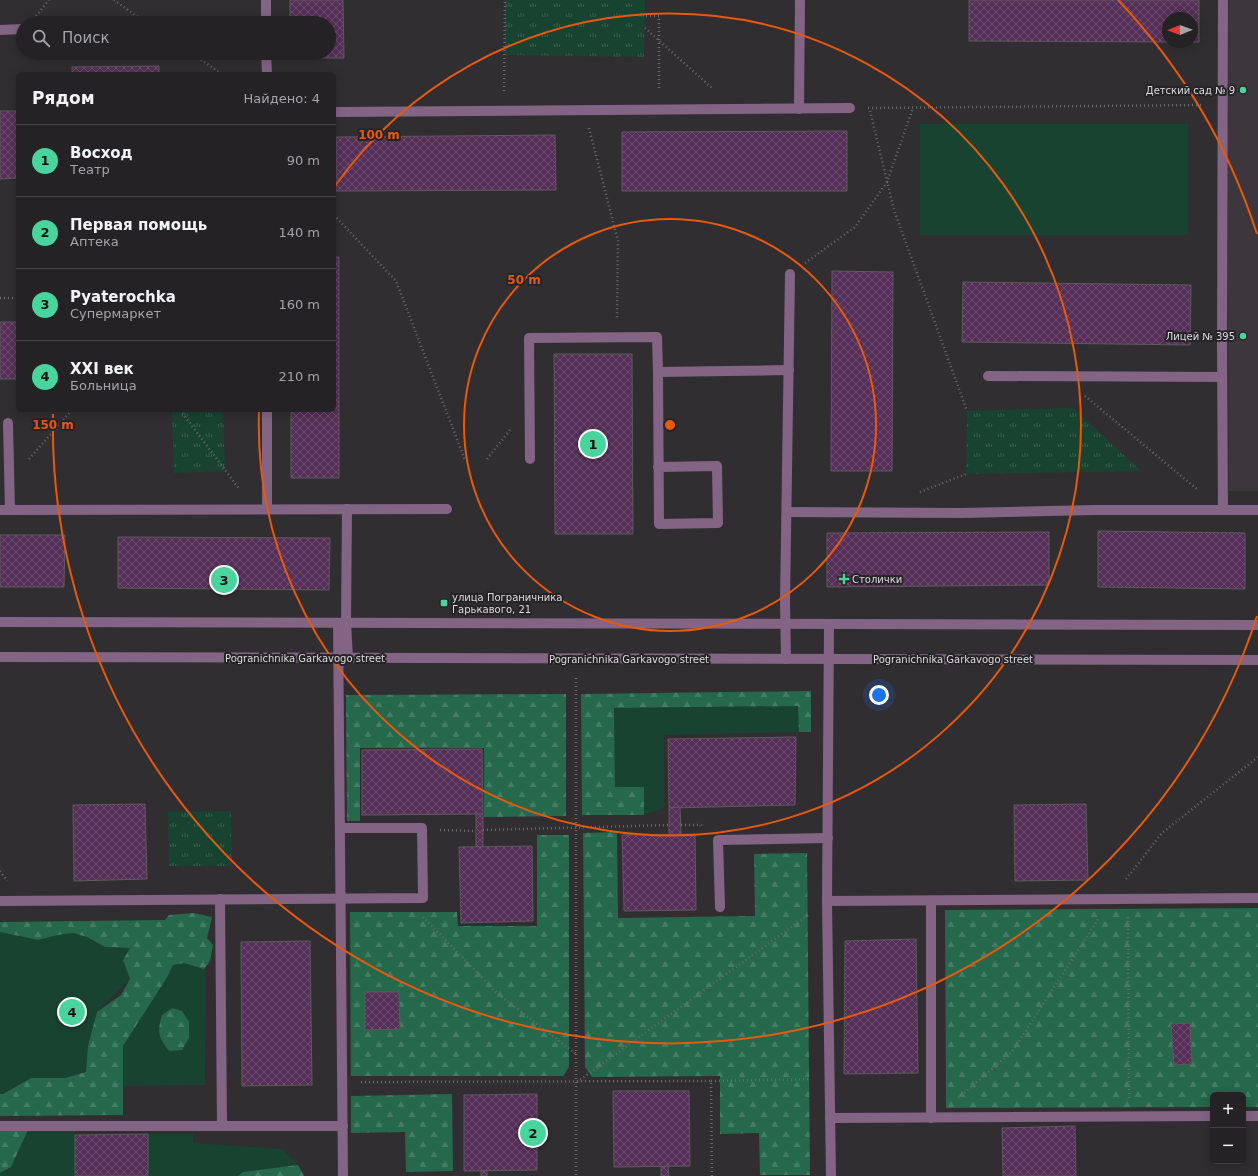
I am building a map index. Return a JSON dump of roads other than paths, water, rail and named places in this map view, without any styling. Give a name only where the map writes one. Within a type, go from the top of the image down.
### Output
[{"type":"street","points":[[266,0],[266,16]]},
{"type":"street","points":[[799,109],[800,0]]},
{"type":"street","points":[[1222,510],[1223,0]]},
{"type":"street","points":[[0,30],[16,29]]},
{"type":"street","points":[[266,60],[266,72]]},
{"type":"street","points":[[336,112],[850,108]]},
{"type":"street","points":[[786,659],[785,624],[790,274]]},
{"type":"street","points":[[530,458],[529,338],[657,337],[658,372],[658,467],[659,524],[718,523],[717,466],[658,467]]},
{"type":"street","points":[[658,372],[789,370]]},
{"type":"street","points":[[988,376],[1222,377]]},
{"type":"street","points":[[267,412],[267,509]]},
{"type":"street","points":[[8,423],[9,482],[5,510],[447,509]]},
{"type":"street","points":[[343,1176],[341,828],[344,658],[342,623],[347,509]]},
{"type":"street","points":[[787,512],[962,513],[1101,510],[1258,510]]},
{"type":"street","points":[[0,622],[1258,625]]},
{"type":"street","points":[[829,624],[830,659],[827,901],[831,1176]]},
{"type":"street","name":"Pogranichnika Garkavogo street","points":[[0,657],[1258,660]]},
{"type":"street","points":[[0,901],[423,898],[422,828],[341,828]]},
{"type":"street","points":[[720,907],[718,840],[828,838]]},
{"type":"street","points":[[827,901],[1258,898]]},
{"type":"street","points":[[220,899],[222,1126]]},
{"type":"street","points":[[931,901],[931,1118]]},
{"type":"street","points":[[830,1118],[1210,1116]]},
{"type":"street","points":[[1246,1116],[1258,1116]]},
{"type":"street","points":[[0,1126],[343,1126]]},
{"type":"place","name":"Детский сад № 9","points":[[1243,90]]},
{"type":"place","name":"Лицей № 395","points":[[1243,336]]},
{"type":"place","name":"Восход","points":[[593,444]]},
{"type":"place","name":"Столички","points":[[844,579]]},
{"type":"place","name":"Pyaterochka","points":[[224,580]]},
{"type":"place","name":"улица Пограничника Гарькавого, 21","points":[[444,603]]},
{"type":"place","name":"XXI век","points":[[72,1012]]},
{"type":"place","name":"Первая помощь","points":[[533,1133]]}]
